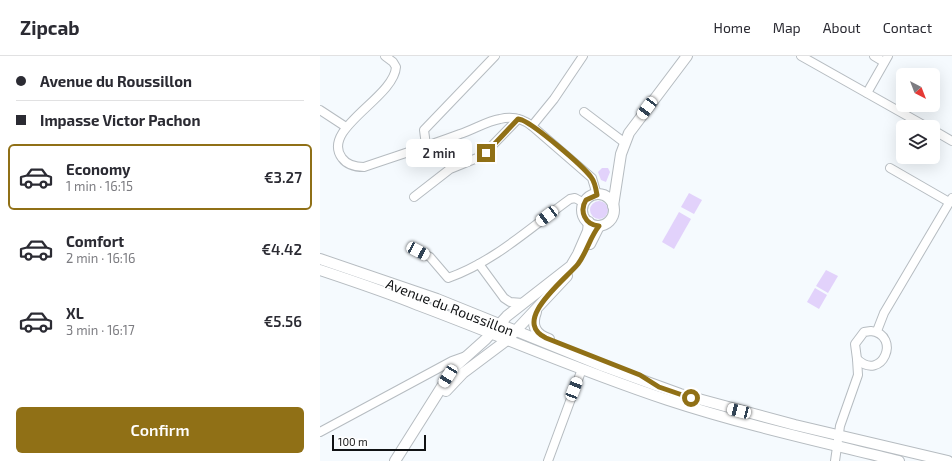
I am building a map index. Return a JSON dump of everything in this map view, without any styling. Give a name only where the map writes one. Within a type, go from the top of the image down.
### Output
[{"type":"main road","points":[[618,173],[614,212],[611,220],[599,226],[589,222],[583,214],[584,203],[589,197],[600,195],[612,186],[618,173],[625,143],[637,122],[687,56]]},
{"type":"main road","points":[[600,195],[610,200],[614,206]]},
{"type":"main road","points":[[395,461],[458,366],[492,333],[499,324],[523,303],[571,266],[588,231],[589,222]]},
{"type":"main road","points":[[402,461],[448,389],[458,366],[507,340],[516,332],[577,264],[599,226]]},
{"type":"main road","name":"Avenue du Roussillon","points":[[320,259],[437,299],[516,332],[549,342],[632,377],[658,392],[722,417],[899,461]]},
{"type":"main road","name":"Avenue du Roussillon","points":[[320,270],[492,333],[634,388],[658,392],[948,461]]},
{"type":"main road","points":[[538,306],[533,318],[533,324],[538,333],[549,342],[640,375],[658,392]]},
{"type":"main road","points":[[468,355],[477,339],[472,326]]},
{"type":"street","points":[[385,56],[396,67],[393,80],[338,138],[337,148],[342,159],[347,163],[357,167],[364,167],[465,133],[495,120],[518,119],[526,121],[592,178],[600,195]]},
{"type":"street","points":[[426,145],[424,130],[495,56]]},
{"type":"street","points":[[532,126],[554,99],[583,56]]},
{"type":"street","points":[[801,56],[915,120]]},
{"type":"street","points":[[867,93],[886,59],[874,56]]},
{"type":"street","points":[[321,112],[346,128]]},
{"type":"street","points":[[584,112],[625,143]]},
{"type":"street","points":[[414,197],[450,169],[482,156],[518,119]]},
{"type":"street","points":[[940,134],[952,141]]},
{"type":"street","points":[[877,331],[884,313],[951,200],[890,168]]},
{"type":"street","points":[[418,251],[430,257],[448,278],[479,264],[507,246],[570,199],[575,198],[584,203]]},
{"type":"street","points":[[479,264],[504,298],[510,302],[523,303]]},
{"type":"street","points":[[835,461],[838,447],[838,435],[858,376],[855,351],[858,339],[864,332],[877,331]]},
{"type":"street","points":[[857,359],[863,365],[868,366],[880,363],[886,352],[886,341],[877,331]]},
{"type":"street","points":[[320,432],[439,368],[458,366]]},
{"type":"street","points":[[858,376],[868,366]]},
{"type":"street","points":[[548,461],[582,369]]},
{"type":"shaded area","points":[[602,168],[608,168],[610,172],[606,182],[601,180],[598,172]]},
{"type":"shaded area","points":[[689,193],[702,200],[694,214],[681,207]]},
{"type":"shaded area","points":[[595,201],[603,201],[608,206],[606,217],[603,219],[595,219],[590,214],[590,206]]},
{"type":"shaded area","points":[[679,212],[691,219],[674,249],[662,242]]},
{"type":"shaded area","points":[[826,270],[838,276],[828,293],[816,286]]},
{"type":"shaded area","points":[[815,288],[827,295],[819,309],[807,302]]},
{"type":"route","points":[[486,153],[518,119],[526,121],[587,172],[595,184],[597,195],[589,197],[586,200],[583,206],[583,214],[586,220],[595,226],[599,226],[594,233],[589,246],[577,264],[562,282],[538,306],[533,321],[534,327],[538,333],[543,337],[640,375],[659,387],[691,398]]}]
